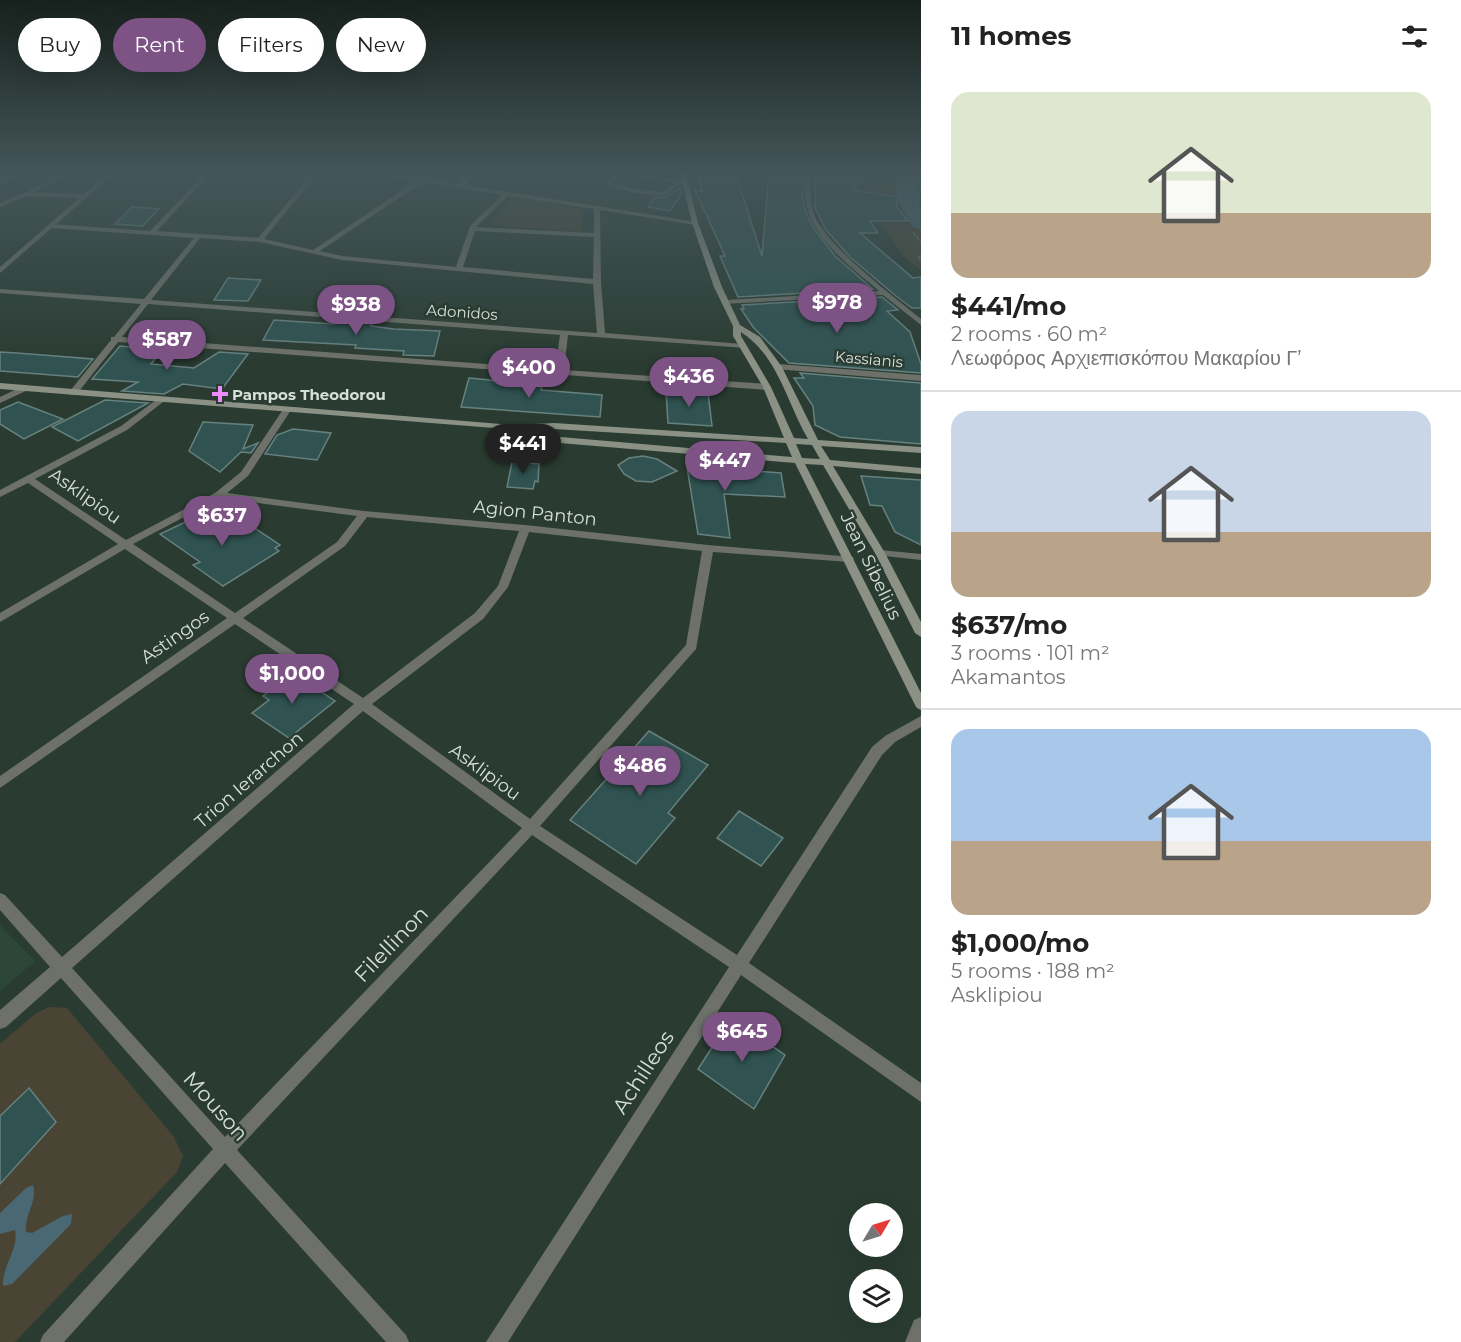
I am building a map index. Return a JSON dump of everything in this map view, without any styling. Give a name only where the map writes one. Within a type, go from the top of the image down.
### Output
[{"type":"main road","name":"Jean Sibelius","points":[[700,236],[736,326],[737,336],[767,387],[799,462],[921,705]]},
{"type":"main road","name":"Jean Sibelius","points":[[736,326],[757,339],[778,367],[806,428],[817,443],[826,463],[880,553],[921,633]]},
{"type":"main road","points":[[0,386],[514,428],[576,427],[921,450]]},
{"type":"main road","points":[[514,428],[548,439],[921,471]]},
{"type":"street","points":[[0,271],[40,236]]},
{"type":"street","points":[[182,236],[260,240],[342,258],[597,282]]},
{"type":"street","points":[[260,240],[264,236]]},
{"type":"street","points":[[313,253],[339,236]]},
{"type":"street","points":[[458,270],[470,236]]},
{"type":"street","points":[[597,236],[597,282],[601,336]]},
{"type":"street","points":[[826,236],[921,323]]},
{"type":"street","points":[[73,393],[198,237]]},
{"type":"street","name":"Adonidos","points":[[0,291],[743,346]]},
{"type":"street","points":[[726,302],[886,293]]},
{"type":"street","points":[[559,372],[564,333]]},
{"type":"street","points":[[114,339],[767,387]]},
{"type":"street","name":"Kassianis","points":[[778,367],[921,378]]},
{"type":"street","points":[[0,400],[25,388]]},
{"type":"street","points":[[0,494],[124,428],[160,400]]},
{"type":"street","points":[[0,618],[124,545],[218,495],[245,474],[287,410]]},
{"type":"street","name":"Asklipiou","points":[[29,479],[363,704],[531,827],[739,964],[921,1093]]},
{"type":"street","name":"Agion Panton","points":[[218,495],[364,514],[525,528],[708,548],[849,559]]},
{"type":"street","name":"Astingos","points":[[0,783],[341,544],[364,514]]},
{"type":"street","name":"Trion Ierarchon","points":[[0,1021],[363,704],[478,616],[503,588],[525,528]]},
{"type":"street","name":"Filellinon","points":[[50,1342],[225,1150],[531,827],[692,646],[708,548]]},
{"type":"street","points":[[880,553],[921,557]]},
{"type":"street","name":"Achilleos","points":[[496,1342],[877,751],[890,739],[921,721]]},
{"type":"street","name":"Mouson","points":[[0,900],[399,1342]]},
{"type":"street","points":[[915,1342],[921,1327]]},
{"type":"path","points":[[921,255],[918,258],[921,260]]},
{"type":"shaded area","points":[[889,236],[921,236],[921,270],[906,259]]},
{"type":"shaded area","points":[[0,925],[35,961],[0,991]]},
{"type":"shaded area","points":[[49,1007],[67,1008],[174,1137],[183,1156],[177,1172],[15,1342],[0,1342],[0,1044],[35,1014]]},
{"type":"water","points":[[33,1185],[34,1197],[26,1232],[32,1233],[63,1216],[72,1214],[71,1224],[12,1284],[3,1286],[3,1278],[16,1237],[15,1230],[0,1234],[0,1213],[26,1188]]},
{"type":"building","points":[[716,236],[755,236],[762,256],[764,236],[820,236],[835,256],[873,289],[738,297],[720,256],[725,256]]},
{"type":"building","points":[[831,236],[863,236],[913,278],[921,277],[921,308],[912,308],[850,257]]},
{"type":"building","points":[[228,278],[261,280],[248,301],[214,300]]},
{"type":"building","points":[[350,292],[385,295],[376,314],[340,312]]},
{"type":"building","points":[[882,297],[898,310],[887,311],[910,332],[921,364],[921,373],[789,363],[753,327],[741,309],[744,309],[742,305]]},
{"type":"building","points":[[274,320],[334,324],[336,320],[372,323],[371,326],[394,329],[440,331],[434,356],[403,355],[404,351],[355,348],[356,345],[263,340]]},
{"type":"building","points":[[120,346],[162,350],[151,364],[194,368],[219,352],[248,354],[222,389],[183,384],[164,394],[122,391],[138,382],[92,379]]},
{"type":"building","points":[[0,352],[93,359],[78,377],[0,371]]},
{"type":"building","points":[[800,373],[921,383],[921,444],[840,437],[815,425],[813,406],[794,378],[804,378]]},
{"type":"building","points":[[469,378],[542,385],[541,390],[602,395],[600,417],[461,407]]},
{"type":"building","points":[[666,391],[708,393],[712,426],[668,423]]},
{"type":"building","points":[[105,400],[148,403],[78,441],[52,427]]},
{"type":"building","points":[[18,402],[63,419],[24,439],[0,424],[0,410]]},
{"type":"building","points":[[203,422],[253,425],[243,449],[258,443],[251,453],[241,452],[220,472],[189,451]]},
{"type":"building","points":[[293,429],[331,433],[317,460],[265,454],[277,435]]},
{"type":"building","points":[[643,456],[657,459],[677,471],[652,482],[636,481],[624,474],[618,465],[629,458]]},
{"type":"building","points":[[686,461],[729,463],[730,469],[781,473],[785,497],[724,494],[730,538],[698,534]]},
{"type":"building","points":[[512,462],[539,464],[538,482],[535,481],[533,489],[507,487]]},
{"type":"building","points":[[861,476],[921,480],[921,545],[895,532],[882,506],[870,505]]},
{"type":"building","points":[[204,513],[247,530],[253,527],[280,545],[275,548],[279,551],[223,586],[193,565],[200,562],[160,534]]},
{"type":"building","points":[[293,673],[335,701],[289,738],[252,713],[269,700],[263,696]]},
{"type":"building","points":[[649,731],[708,765],[668,813],[675,818],[636,864],[570,820]]},
{"type":"building","points":[[739,811],[783,838],[761,866],[717,838]]},
{"type":"building","points":[[731,1018],[785,1055],[754,1109],[698,1069]]},
{"type":"building","points":[[29,1088],[56,1122],[0,1184],[0,1116]]},
{"type":"place","name":"Pampos Theodorou","points":[[220,394]]}]
